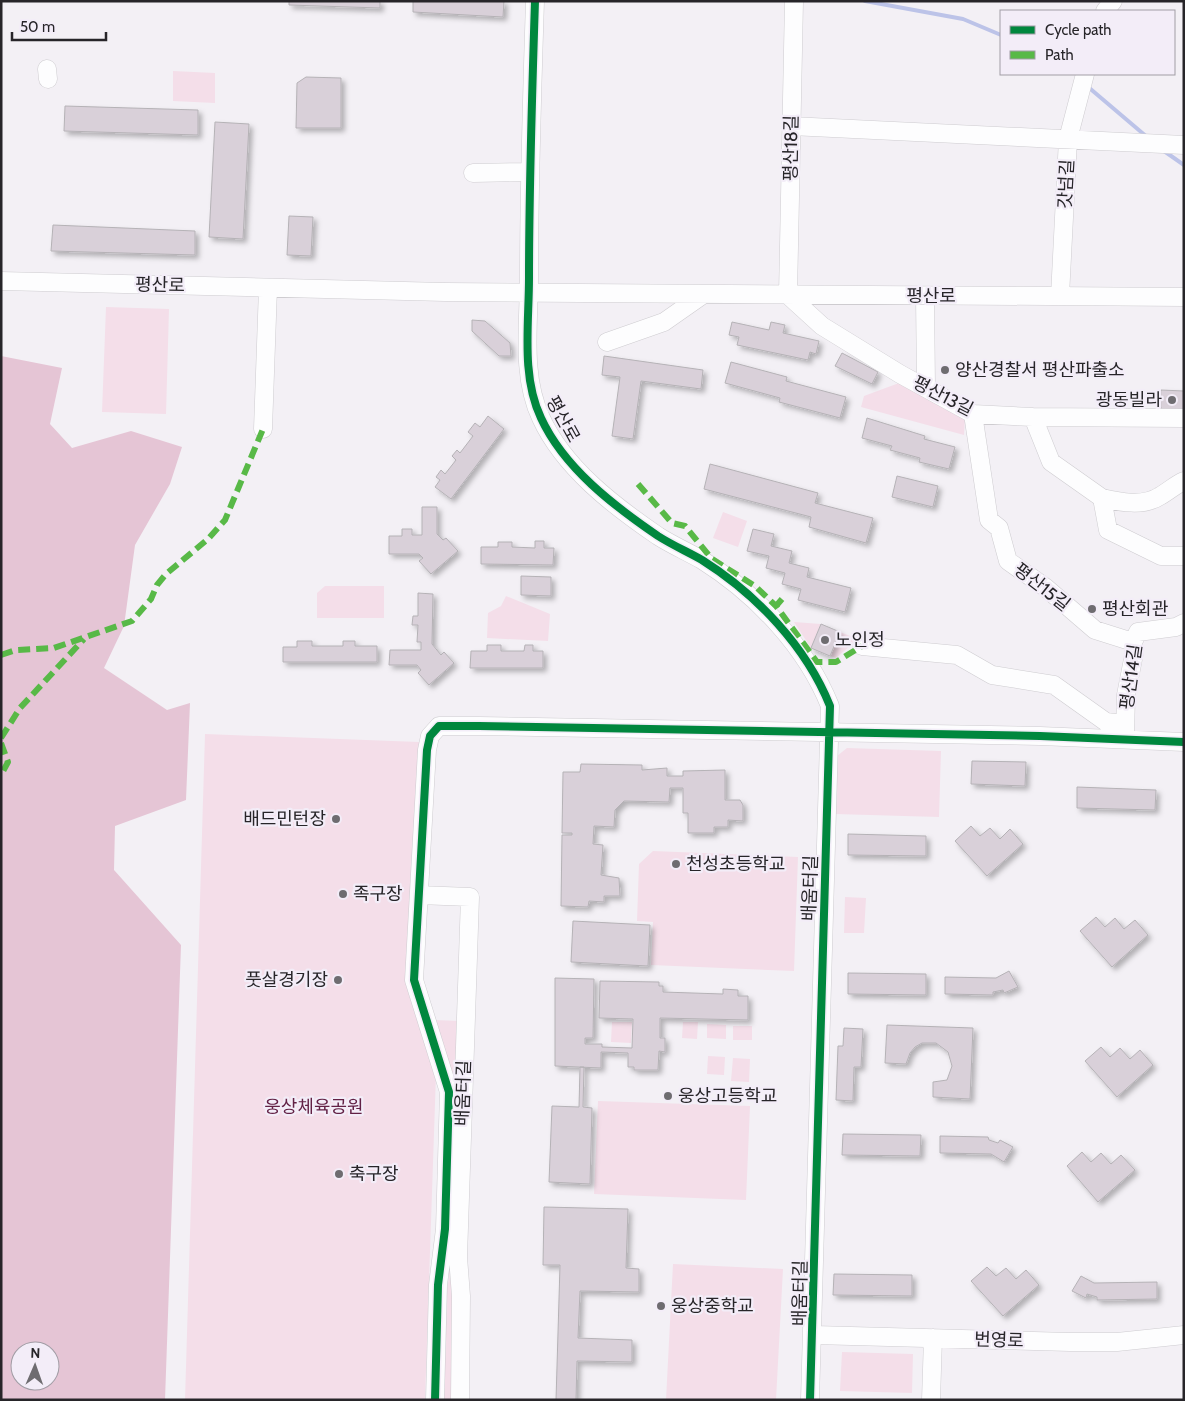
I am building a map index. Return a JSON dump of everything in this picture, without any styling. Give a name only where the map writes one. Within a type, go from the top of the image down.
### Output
[{"type":"street","name":"평산로","points":[[535,1],[529,172],[529,376],[541,418],[557,447],[623,512],[661,538],[717,571],[763,608],[793,643],[820,684],[830,706],[830,732]]},
{"type":"street","name":"평산18길","points":[[788,295],[794,1]]},
{"type":"street","name":"갓넘길","points":[[1060,296],[1068,139],[1085,75]]},
{"type":"street","points":[[791,126],[1178,145]]},
{"type":"street","points":[[473,173],[529,172]]},
{"type":"street","name":"평산로","points":[[1,281],[529,293],[1184,297]]},
{"type":"street","points":[[263,429],[268,288]]},
{"type":"street","points":[[607,342],[664,322],[704,294]]},
{"type":"street","name":"평산13길","points":[[788,295],[822,326],[973,414],[1033,417],[1184,418]]},
{"type":"street","points":[[925,296],[926,387]]},
{"type":"street","name":"평산15길","points":[[973,414],[989,520],[999,528],[1008,561],[1045,587],[1095,630],[1133,642]]},
{"type":"street","points":[[1033,417],[1050,462],[1102,498],[1126,504],[1159,498],[1173,486],[1184,481]]},
{"type":"street","points":[[1102,498],[1108,530],[1161,556],[1184,556]]},
{"type":"street","name":"평산14길","points":[[1125,732],[1126,695],[1134,654],[1133,642],[1138,632],[1176,627],[1184,623]]},
{"type":"street","points":[[862,646],[957,655],[992,675],[1054,685],[1106,722],[1125,732]]},
{"type":"street","points":[[456,1093],[414,980],[427,750],[430,736],[439,726],[830,732],[1125,732],[1184,742]]},
{"type":"street","name":"배움터길","points":[[810,1400],[814,1335],[830,732]]},
{"type":"street","name":"배움터길","points":[[419,895],[470,897],[445,1229],[438,1284],[435,1400]]},
{"type":"street","name":"배움터길","points":[[456,1093],[458,1258],[461,1296],[460,1400]]},
{"type":"street","name":"번영로","points":[[814,1335],[1108,1342],[1184,1335]]},
{"type":"street","points":[[930,1400],[934,1338]]},
{"type":"green space","points":[[173,71],[215,73],[215,103],[173,101]]},
{"type":"green space","points":[[106,307],[169,309],[166,414],[102,412]]},
{"type":"green space","points":[[899,383],[965,418],[964,435],[861,407],[864,396]]},
{"type":"green space","points":[[723,512],[747,521],[738,547],[713,538]]},
{"type":"green space","points":[[325,586],[384,586],[384,618],[317,618],[317,593]]},
{"type":"green space","points":[[506,596],[550,614],[548,641],[487,638],[488,613],[501,606]]},
{"type":"green space","points":[[794,622],[821,624],[811,648]]},
{"type":"green space","points":[[840,632],[858,639],[836,658],[830,656]]},
{"type":"green space","name":"웅상체육공원","points":[[205,734],[419,742],[407,981],[436,1074],[425,1400],[185,1400]]},
{"type":"green space","points":[[847,748],[941,751],[939,817],[835,814],[837,756]]},
{"type":"green space","points":[[653,851],[798,857],[794,971],[651,965],[653,922],[637,921],[639,864]]},
{"type":"green space","points":[[845,897],[866,898],[864,933],[844,933]]},
{"type":"green space","points":[[434,1020],[460,1021],[456,1076],[452,1075]]},
{"type":"green space","points":[[612,1022],[632,1022],[631,1043],[611,1042]]},
{"type":"green space","points":[[683,1022],[698,1022],[697,1039],[682,1038]]},
{"type":"green space","points":[[707,1024],[726,1025],[726,1039],[707,1038]]},
{"type":"green space","points":[[733,1026],[752,1026],[752,1040],[733,1040]]},
{"type":"green space","points":[[708,1056],[725,1057],[724,1075],[707,1074]]},
{"type":"green space","points":[[733,1058],[750,1059],[749,1082],[731,1081]]},
{"type":"green space","points":[[598,1101],[750,1106],[746,1200],[594,1194]]},
{"type":"green space","points":[[452,1120],[456,1400],[440,1400],[443,1306],[449,1278]]},
{"type":"green space","points":[[673,1264],[783,1269],[776,1400],[666,1400]]},
{"type":"green space","points":[[842,1352],[913,1354],[912,1393],[840,1391]]},
{"type":"shaded area","points":[[1,356],[62,368],[50,424],[72,448],[131,431],[182,447],[170,484],[135,545],[124,626],[104,668],[167,710],[190,703],[186,800],[115,826],[114,870],[181,945],[165,1400],[1,1400]]},
{"type":"building","points":[[289,1],[380,1],[380,8],[289,5]]},
{"type":"building","points":[[413,1],[504,1],[503,17],[413,12]]},
{"type":"building","points":[[306,77],[341,78],[341,128],[296,128],[297,83]]},
{"type":"building","points":[[65,106],[198,110],[198,135],[64,131]]},
{"type":"building","points":[[215,122],[249,124],[243,239],[209,237]]},
{"type":"building","points":[[289,216],[313,217],[311,256],[287,255]]},
{"type":"building","points":[[53,225],[195,231],[195,255],[51,251]]},
{"type":"building","points":[[472,320],[485,321],[510,343],[511,356],[499,356],[472,331]]},
{"type":"building","points":[[732,322],[769,330],[771,322],[785,325],[783,333],[819,341],[816,354],[810,352],[808,360],[737,345],[739,337],[729,335]]},
{"type":"building","points":[[842,353],[878,372],[872,384],[835,366]]},
{"type":"building","points":[[604,356],[703,370],[701,389],[641,381],[633,439],[612,436],[620,377],[602,375]]},
{"type":"building","points":[[731,362],[787,377],[786,381],[846,397],[840,418],[779,402],[780,398],[725,383]]},
{"type":"building","name":"광동빌라","points":[[1161,390],[1184,391],[1184,411],[1161,410]]},
{"type":"building","points":[[488,416],[504,429],[451,499],[435,487],[440,480],[436,477],[441,470],[445,474],[456,460],[452,456],[457,450],[460,453],[473,436],[468,432],[475,423],[480,427]]},
{"type":"building","points":[[867,418],[925,436],[924,439],[955,447],[949,469],[919,462],[920,458],[890,450],[892,446],[862,438]]},
{"type":"building","points":[[710,464],[818,493],[815,503],[873,518],[866,543],[809,527],[811,517],[704,489]]},
{"type":"building","points":[[897,476],[938,486],[933,507],[892,497]]},
{"type":"building","points":[[422,507],[437,507],[437,534],[443,540],[446,538],[458,551],[431,574],[419,561],[423,558],[419,554],[389,554],[389,536],[402,536],[402,529],[412,529],[412,535],[422,535]]},
{"type":"building","points":[[753,529],[774,534],[771,546],[792,551],[789,563],[809,568],[807,577],[851,588],[845,612],[798,600],[801,589],[782,584],[785,573],[766,568],[769,556],[747,551]]},
{"type":"building","points":[[535,541],[544,541],[544,548],[554,548],[553,565],[481,564],[481,547],[498,547],[498,542],[512,542],[512,547],[535,548]]},
{"type":"building","points":[[521,576],[551,577],[551,596],[521,595]]},
{"type":"building","points":[[418,593],[433,594],[432,644],[441,655],[444,652],[454,663],[429,685],[418,673],[421,670],[417,665],[389,665],[390,650],[421,650],[421,642],[417,642],[418,625],[412,625],[413,616],[418,616]]},
{"type":"building","name":"노인정","points":[[821,624],[840,632],[830,656],[811,648]]},
{"type":"building","points":[[297,641],[312,641],[312,646],[343,646],[343,641],[355,641],[355,646],[377,646],[377,662],[283,662],[283,647],[297,647]]},
{"type":"building","points":[[487,645],[501,645],[501,651],[524,651],[525,645],[533,645],[533,651],[543,651],[543,668],[470,668],[471,651],[487,651]]},
{"type":"building","points":[[972,761],[1026,762],[1025,786],[971,784]]},
{"type":"building","points":[[581,764],[642,765],[642,770],[667,768],[667,776],[683,776],[683,771],[725,770],[725,800],[740,800],[743,805],[743,821],[728,820],[728,827],[714,827],[714,833],[688,833],[688,813],[683,813],[683,788],[670,788],[669,802],[624,801],[615,810],[614,827],[594,826],[593,844],[603,845],[601,875],[619,878],[620,896],[604,896],[604,902],[589,901],[588,907],[561,906],[562,835],[572,835],[572,833],[562,833],[563,772],[580,772]]},
{"type":"building","points":[[1077,787],[1156,790],[1155,810],[1077,808]]},
{"type":"building","points":[[971,826],[980,836],[990,828],[1000,839],[1010,829],[1023,844],[987,876],[955,841]]},
{"type":"building","points":[[848,834],[926,836],[926,856],[848,855]]},
{"type":"building","points":[[1096,917],[1105,927],[1115,918],[1124,929],[1135,920],[1148,935],[1112,967],[1080,931]]},
{"type":"building","points":[[573,921],[650,925],[648,966],[571,962]]},
{"type":"building","points":[[1009,971],[1018,987],[1004,993],[1003,990],[993,992],[993,995],[945,994],[945,977],[996,978]]},
{"type":"building","points":[[848,973],[926,974],[926,995],[848,994]]},
{"type":"building","points":[[555,978],[594,979],[593,1038],[585,1038],[585,1044],[602,1044],[602,1047],[632,1048],[633,1019],[599,1018],[600,981],[659,982],[659,986],[663,986],[663,992],[723,994],[723,989],[738,990],[738,996],[748,996],[748,1020],[660,1018],[660,1038],[665,1038],[665,1052],[659,1051],[658,1070],[634,1070],[634,1067],[628,1067],[628,1053],[601,1052],[601,1068],[555,1066]]},
{"type":"building","points":[[887,1025],[973,1028],[970,1099],[933,1097],[933,1082],[947,1080],[952,1066],[948,1052],[936,1043],[922,1043],[915,1047],[910,1053],[906,1064],[885,1063]]},
{"type":"building","points":[[844,1028],[863,1029],[861,1067],[854,1067],[853,1101],[836,1100],[838,1046],[843,1046]]},
{"type":"building","points":[[1101,1047],[1110,1057],[1120,1048],[1130,1059],[1140,1050],[1153,1065],[1117,1097],[1085,1061]]},
{"type":"building","points":[[580,1067],[584,1067],[583,1107],[592,1108],[590,1184],[549,1182],[552,1106],[579,1107]]},
{"type":"building","points":[[843,1134],[921,1135],[920,1156],[842,1155]]},
{"type":"building","points":[[940,1136],[988,1137],[989,1140],[998,1143],[1000,1140],[1013,1147],[1004,1162],[991,1154],[940,1153]]},
{"type":"building","points":[[1082,1152],[1091,1162],[1101,1153],[1111,1164],[1121,1155],[1135,1170],[1098,1202],[1067,1166]]},
{"type":"building","points":[[544,1207],[628,1209],[626,1268],[639,1269],[639,1292],[580,1291],[578,1338],[632,1340],[632,1362],[577,1361],[576,1400],[556,1400],[560,1265],[543,1265]]},
{"type":"building","points":[[987,1267],[996,1276],[1006,1268],[1016,1279],[1026,1270],[1039,1285],[1003,1316],[971,1281]]},
{"type":"building","points":[[834,1274],[912,1275],[912,1296],[833,1295]]},
{"type":"building","points":[[1081,1276],[1094,1283],[1157,1282],[1157,1299],[1097,1300],[1097,1297],[1087,1294],[1086,1298],[1072,1291]]},
{"type":"waterway","points":[[865,1],[963,19],[1000,35]]},
{"type":"waterway","points":[[1087,86],[1147,137]]},
{"type":"waterway","points":[[1164,151],[1184,165]]},
{"type":"marked path","points":[[1,655],[16,650],[54,648],[132,621],[151,599],[157,585],[166,574],[208,539],[225,520],[263,429]]},
{"type":"marked path","points":[[638,484],[672,523],[685,526],[712,559],[755,586],[776,606]]},
{"type":"marked path","points":[[782,599],[776,606],[817,662],[836,662],[862,646]]},
{"type":"marked path","points":[[1,738],[20,708],[84,639]]},
{"type":"marked path","points":[[1,743],[8,762],[1,775]]},
{"type":"cycle path","points":[[535,1],[530,174],[528,367],[535,402],[541,418],[563,453],[608,499],[658,536],[702,560],[760,605],[793,642],[820,684],[830,706],[810,1400]]},
{"type":"cycle path","points":[[435,1400],[438,1285],[445,1229],[449,1092],[414,980],[427,750],[430,736],[439,726],[1040,736],[1184,742]]},
{"type":"place","name":"양산경찰서 평산파출소","points":[[945,370]]},
{"type":"place","name":"광동빌라","points":[[1172,400]]},
{"type":"place","name":"평산회관","points":[[1092,609]]},
{"type":"place","name":"노인정","points":[[825,640]]},
{"type":"place","name":"배드민턴장","points":[[336,819]]},
{"type":"place","name":"천성초등학교","points":[[676,864]]},
{"type":"place","name":"족구장","points":[[343,894]]},
{"type":"place","name":"풋살경기장","points":[[338,980]]},
{"type":"place","name":"웅상고등학교","points":[[668,1096]]},
{"type":"place","name":"축구장","points":[[339,1174]]},
{"type":"place","name":"웅상중학교","points":[[661,1306]]}]
